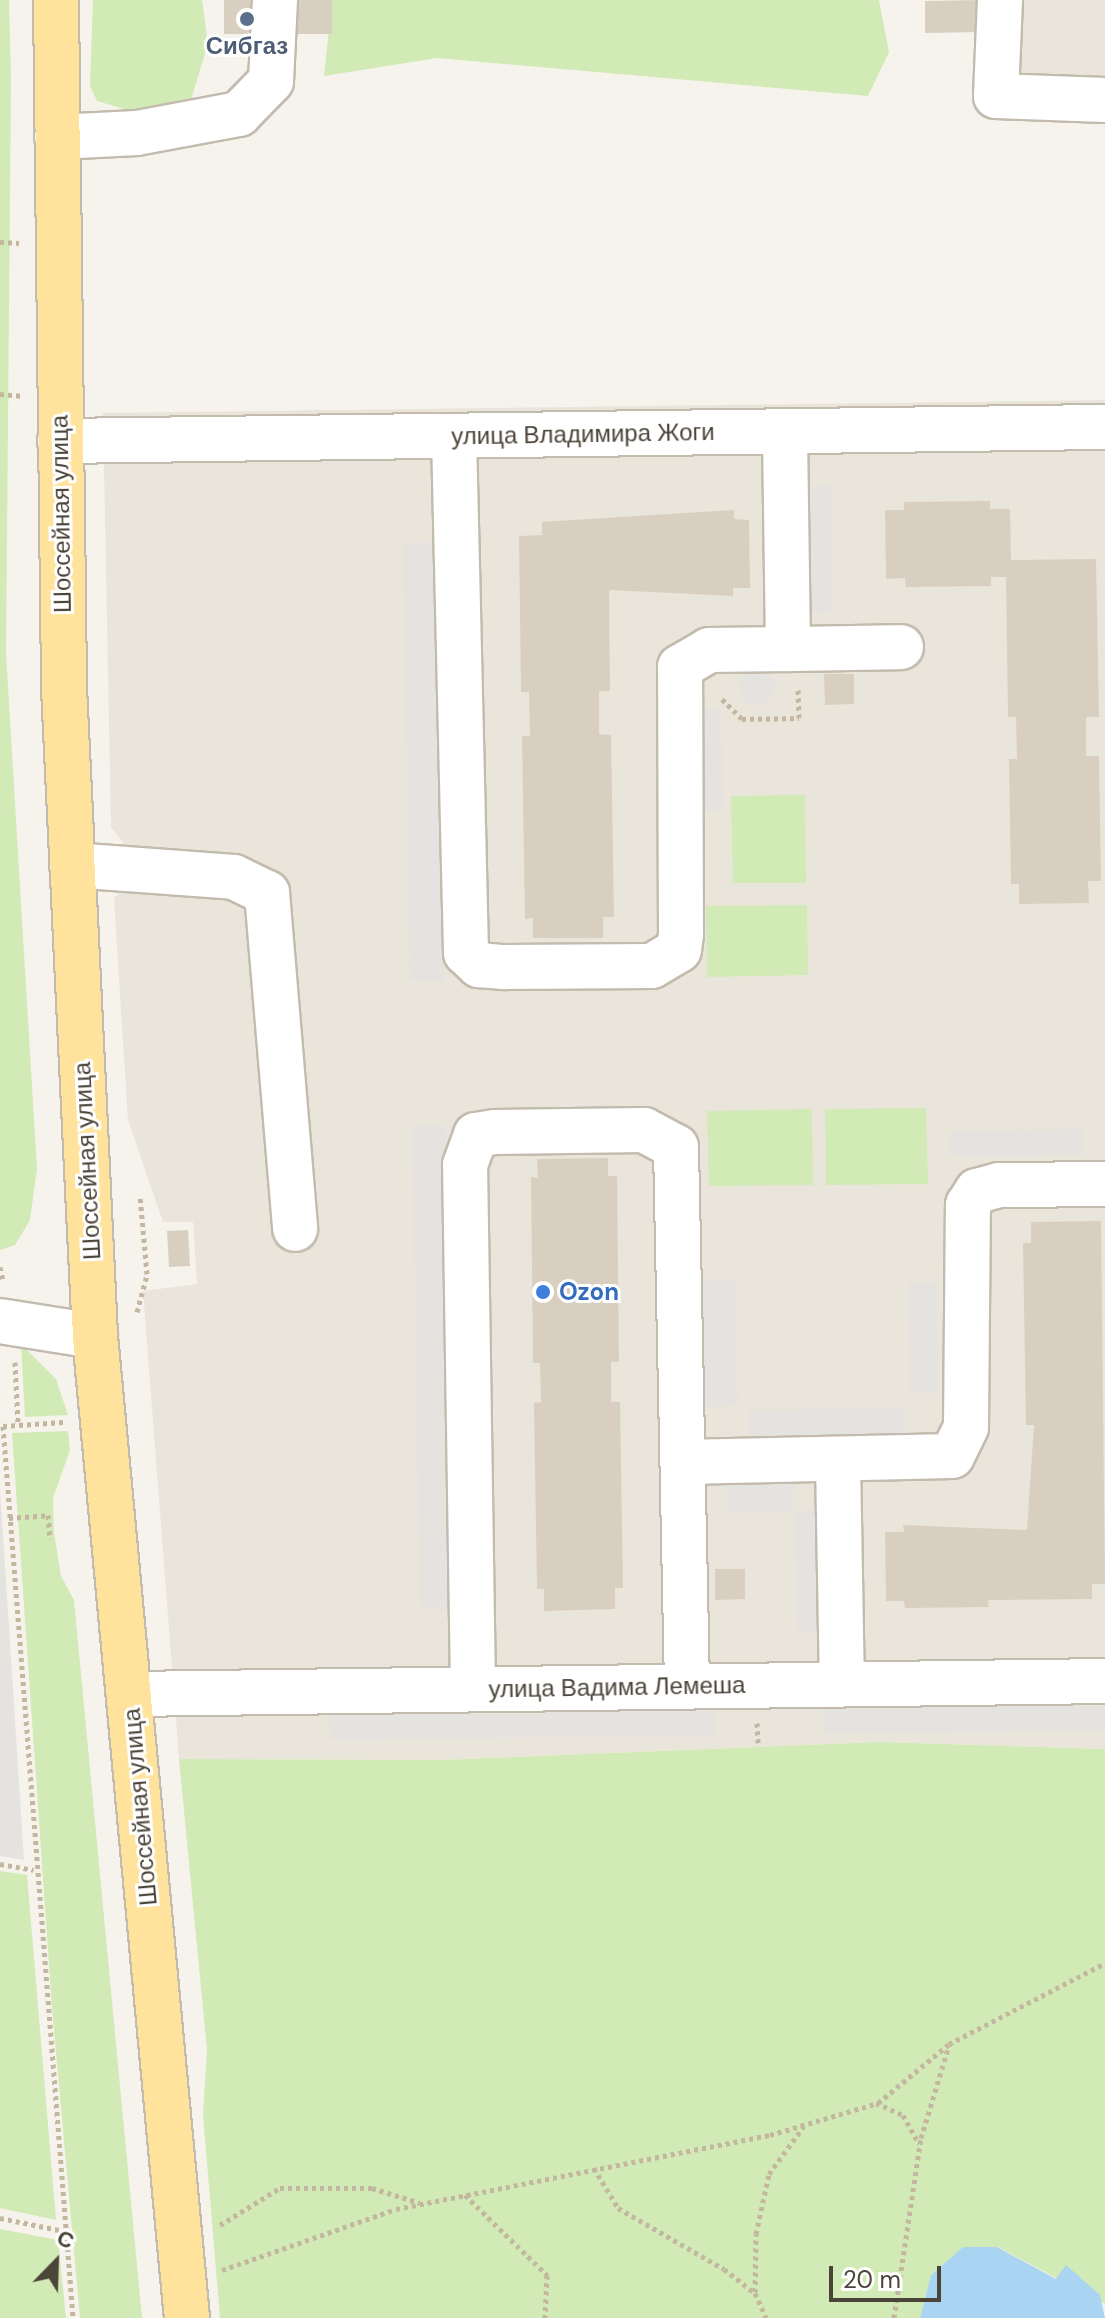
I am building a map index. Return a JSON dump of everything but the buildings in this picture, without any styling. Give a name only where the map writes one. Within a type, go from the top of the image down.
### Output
[{"type":"main road","name":"Шоссейная улица","points":[[56,0],[60,441],[72,865],[95,1336],[184,2287]]},
{"type":"street","points":[[57,137],[137,133],[239,114],[271,81],[275,0]]},
{"type":"street","points":[[1000,0],[996,96],[1105,100]]},
{"type":"street","name":"улица Владимира Жоги","points":[[60,441],[1105,427]]},
{"type":"street","points":[[785,431],[793,649]]},
{"type":"street","points":[[454,436],[462,935],[466,953],[479,965],[652,966],[679,950],[677,682],[685,662],[709,650],[901,647]]},
{"type":"street","points":[[72,865],[234,877],[267,893],[295,1229]]},
{"type":"street","points":[[473,1689],[465,1165],[476,1135],[644,1130],[676,1147],[687,1686]]},
{"type":"street","points":[[684,1462],[938,1459],[961,1445],[962,1225],[977,1191],[1105,1184]]},
{"type":"street","points":[[0,1321],[95,1336]]},
{"type":"street","points":[[838,1461],[842,1684]]},
{"type":"street","name":"улица Вадима Лемеша","points":[[129,1694],[1105,1681]]},
{"type":"path","points":[[685,662],[742,719],[799,718],[793,649]]},
{"type":"path","points":[[137,1328],[147,1274],[140,1196]]},
{"type":"path","points":[[73,2318],[33,1870],[3,1426],[81,1421]]},
{"type":"path","points":[[0,1514],[48,1515],[50,1539]]},
{"type":"path","points":[[0,1864],[33,1870]]},
{"type":"path","points":[[184,2287],[284,2243],[421,2203],[805,2124],[876,2103],[949,2044],[1105,1963]]},
{"type":"path","points":[[894,2318],[920,2146],[949,2044]]},
{"type":"path","points":[[876,2103],[903,2115],[920,2146]]},
{"type":"path","points":[[766,2318],[755,2293],[756,2234],[769,2174],[805,2124]]},
{"type":"path","points":[[594,2168],[637,2223],[755,2293]]},
{"type":"path","points":[[184,2287],[245,2204],[280,2188],[372,2188],[421,2203]]},
{"type":"path","points":[[464,2194],[547,2275],[545,2318]]},
{"type":"path","points":[[0,2218],[64,2231]]},
{"type":"shaded area","points":[[1000,0],[1105,0],[1105,100],[996,96]]},
{"type":"shaded area","points":[[1105,400],[1105,1749],[881,1742],[440,1760],[179,1759],[143,1291],[197,1284],[193,1222],[163,1222],[128,1120],[114,898],[134,881],[135,858],[111,827],[103,413]]},
{"type":"shaded area","points":[[831,485],[833,612],[804,613],[802,486]]},
{"type":"shaded area","points":[[437,542],[444,981],[410,981],[403,543]]},
{"type":"shaded area","points":[[757,669],[770,674],[775,687],[770,700],[757,705],[744,700],[739,687],[744,674]]},
{"type":"shaded area","points":[[721,709],[723,811],[695,812],[693,710]]},
{"type":"shaded area","points":[[412,1126],[446,1126],[454,1609],[420,1609]]},
{"type":"shaded area","points":[[1083,1129],[1083,1155],[950,1156],[950,1131]]},
{"type":"shaded area","points":[[697,1280],[736,1280],[738,1406],[699,1407]]},
{"type":"shaded area","points":[[908,1283],[937,1283],[938,1393],[910,1393]]},
{"type":"shaded area","points":[[905,1408],[905,1436],[749,1438],[749,1410]]},
{"type":"shaded area","points":[[793,1483],[793,1511],[728,1512],[727,1484]]},
{"type":"shaded area","points":[[0,1488],[24,1860],[0,1856]]},
{"type":"shaded area","points":[[795,1511],[823,1511],[825,1631],[797,1631]]},
{"type":"shaded area","points":[[1105,1702],[1105,1730],[824,1734],[823,1706]]},
{"type":"shaded area","points":[[714,1707],[715,1735],[330,1740],[329,1712]]},
{"type":"green space","points":[[0,0],[9,0],[11,78],[6,653],[37,1169],[30,1220],[15,1245],[0,1250]]},
{"type":"green space","points":[[93,0],[202,0],[208,44],[190,103],[134,112],[97,101],[90,86]]},
{"type":"green space","points":[[332,0],[879,0],[889,52],[868,96],[437,58],[324,76]]},
{"type":"green space","points":[[805,795],[806,883],[733,883],[731,796]]},
{"type":"green space","points":[[807,905],[808,975],[707,977],[706,906]]},
{"type":"green space","points":[[926,1108],[928,1184],[826,1185],[825,1109]]},
{"type":"green space","points":[[812,1109],[813,1185],[709,1186],[707,1111]]},
{"type":"green space","points":[[21,1344],[56,1379],[68,1415],[25,1417]]},
{"type":"green space","points":[[68,1431],[70,1450],[53,1498],[54,1533],[61,1576],[74,1600],[142,2318],[80,2318],[52,2008],[12,1433]]},
{"type":"green space","points":[[881,1742],[1105,1749],[1105,2304],[998,2247],[963,2247],[931,2275],[920,2318],[220,2318],[203,2115],[207,2050],[179,1759],[440,1760]]},
{"type":"green space","points":[[0,1871],[27,1875],[56,2220],[0,2208]]},
{"type":"green space","points":[[0,2229],[58,2240],[66,2318],[0,2318]]},
{"type":"water","points":[[963,2247],[997,2247],[1056,2279],[1066,2265],[1100,2295],[1105,2318],[920,2318],[931,2275]]},
{"type":"place","name":"Сибгаз","points":[[247,19]]},
{"type":"place","name":"Ozon","points":[[543,1292]]}]
